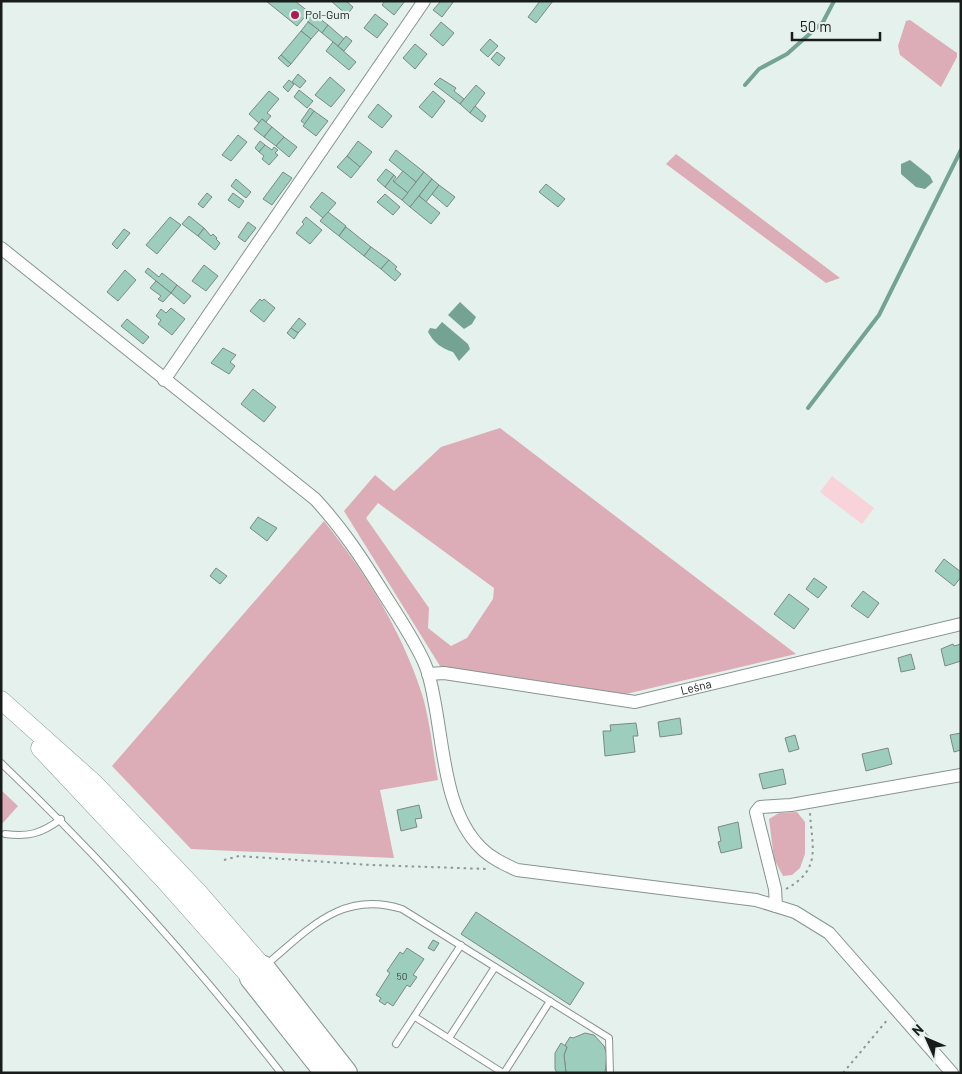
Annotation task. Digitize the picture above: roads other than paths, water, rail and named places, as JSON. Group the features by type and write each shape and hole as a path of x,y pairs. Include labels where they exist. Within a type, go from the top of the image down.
{"highway":[{"path":"257,973 326,1073"},
{"path":"257,973 346,1073"}],"main road":[{"path":"1,700 94,783 197,891 257,973"},
{"path":"1,708 165,881 257,973"}],"street":[{"path":"164,380 424,1"},
{"path":"1,248 315,499 336,522 402,621 428,674 448,782 459,814 474,839 491,856 517,870 756,900 776,900 829,933 952,1073"},
{"name":"Leśna","path":"428,674 444,673 635,702 961,624"},
{"path":"776,900 756,812 760,807 809,802 961,775"}],"lane":[{"path":"1,762 60,819 169,936 226,1002 281,1073"},
{"path":"5,834 35,835 46,830 60,819"},
{"path":"257,973 323,918 340,909 375,903 402,909 609,1038 610,1073"},
{"path":"396,1044 461,946"},
{"path":"449,1038 495,966"},
{"path":"415,1017 504,1073 550,1001"}],"waterway":[{"path":"745,85 759,69 787,54 823,22 834,1"},
{"path":"808,408 879,315 961,150"}],"place":[{"name":"Pol-Gum","path":"295,15"}]}
